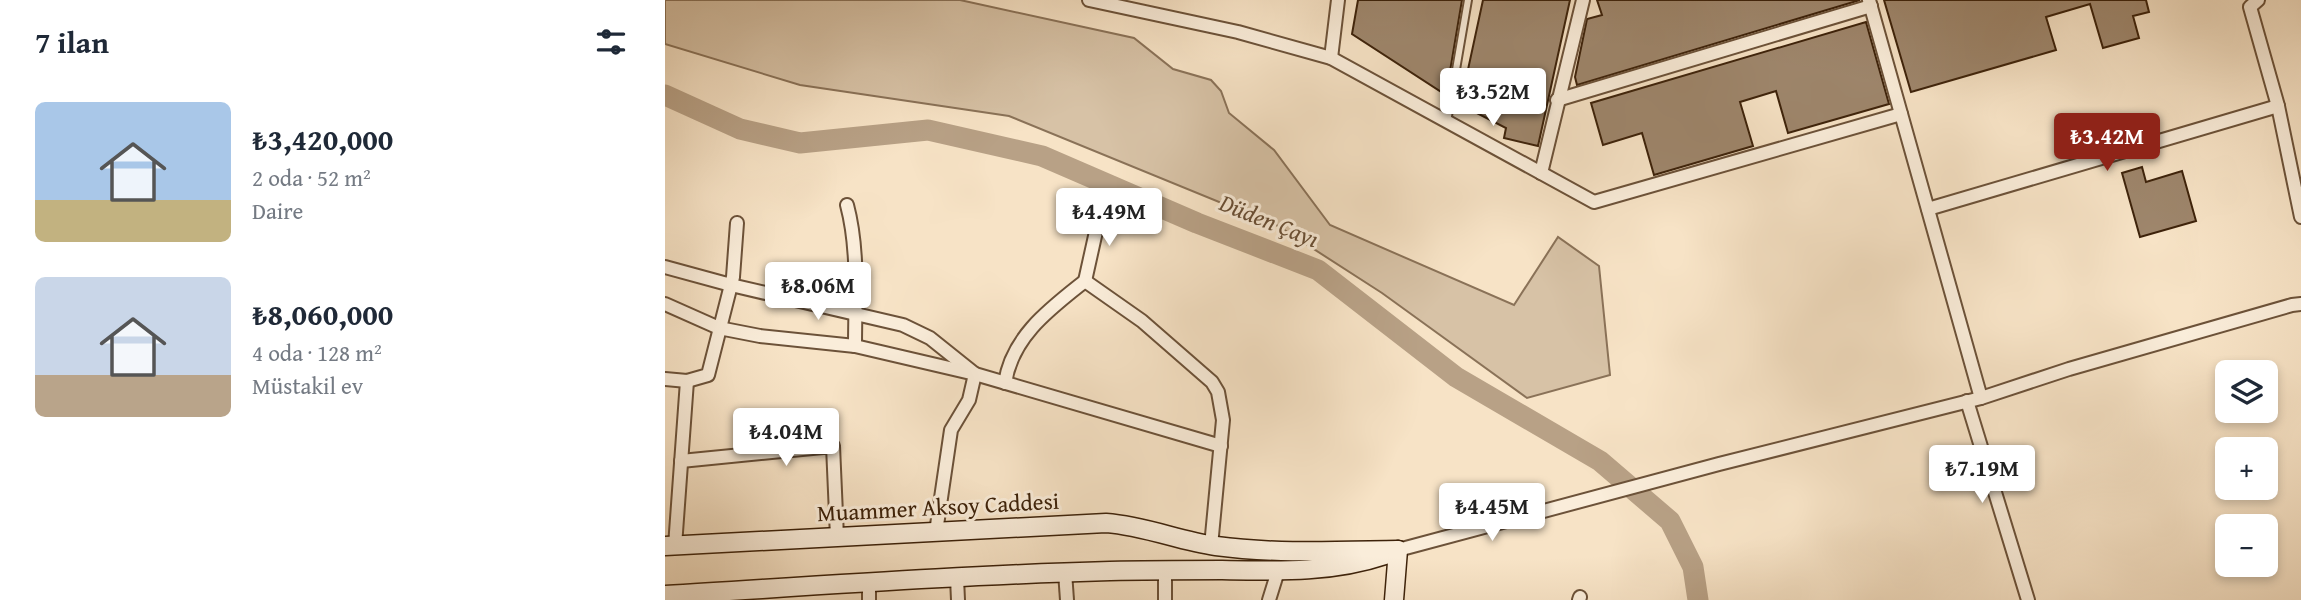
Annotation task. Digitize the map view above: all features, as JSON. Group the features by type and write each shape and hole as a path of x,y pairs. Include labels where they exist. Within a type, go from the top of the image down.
{"main road":[{"name":"Muammer Aksoy Caddesi","path":"670,546 1106,523 1134,525 1211,546 1275,552 1398,550"},
{"path":"665,595 869,592 957,578 1065,572 1164,569 1278,571 1329,568 1361,563 1398,550 1394,600"}],"street":[{"path":"1089,0 1238,32 1331,58 1594,202 1901,114"},
{"path":"1154,14 1155,0"},
{"path":"1331,58 1338,0"},
{"path":"1541,173 1583,0"},
{"path":"2259,0 2251,7 2278,106 2301,217"},
{"path":"1557,100 1870,3 1981,398"},
{"path":"1928,209 2278,106"},
{"path":"848,205 852,221 855,346"},
{"path":"1005,383 1013,355 1040,317 1085,281 1101,209"},
{"path":"665,379 687,381 708,375 731,285 737,223"},
{"path":"665,267 903,325 930,338 975,374"},
{"path":"1085,281 1142,321 1212,382 1218,392 1223,420 1211,546"},
{"path":"665,304 719,328 760,336 855,346 975,374 1221,446"},
{"path":"1398,550 1673,476 1981,398 2069,369 2301,304"},
{"path":"936,532 951,430 969,400 975,374"},
{"path":"670,546 681,461 687,381"},
{"path":"1968,401 2028,600"},
{"path":"681,461 832,446 837,537"},
{"path":"1164,569 1165,600"},
{"path":"1269,600 1278,571"},
{"path":"1065,572 1067,600"},
{"path":"957,578 958,600"}],"lane":[{"path":"1447,122 1468,0"}],"shaded area":[{"path":"665,0 960,0 1134,38 1173,69 1211,80 1221,91 1229,113 1274,150 1330,225 1514,305 1558,237 1599,266 1610,375 1527,398 1382,293 1278,226 1009,116 800,85 665,44"}],"building":[{"path":"1358,0 1462,0 1446,95 1352,34"},
{"path":"1483,0 1570,0 1538,146 1504,138 1506,128 1467,108 1464,102 1464,88"},
{"path":"1597,0 1860,0 1577,85 1575,77 1587,19 1602,15"},
{"path":"1884,0 2146,0 2149,12 2133,16 2139,38 2103,48 2090,4 2046,17 2056,50 1911,92"},
{"path":"1866,22 1889,104 1788,133 1776,91 1740,102 1753,146 1654,175 1642,133 1603,145 1591,103"},
{"path":"2142,167 2146,182 2182,171 2196,221 2140,237 2122,173"}],"waterway":[{"name":"Düden Çayı","path":"665,95 740,129 800,143 928,130 1042,156 1197,223 1318,270 1456,377 1600,461 1670,521 1693,567 1698,600"}]}
